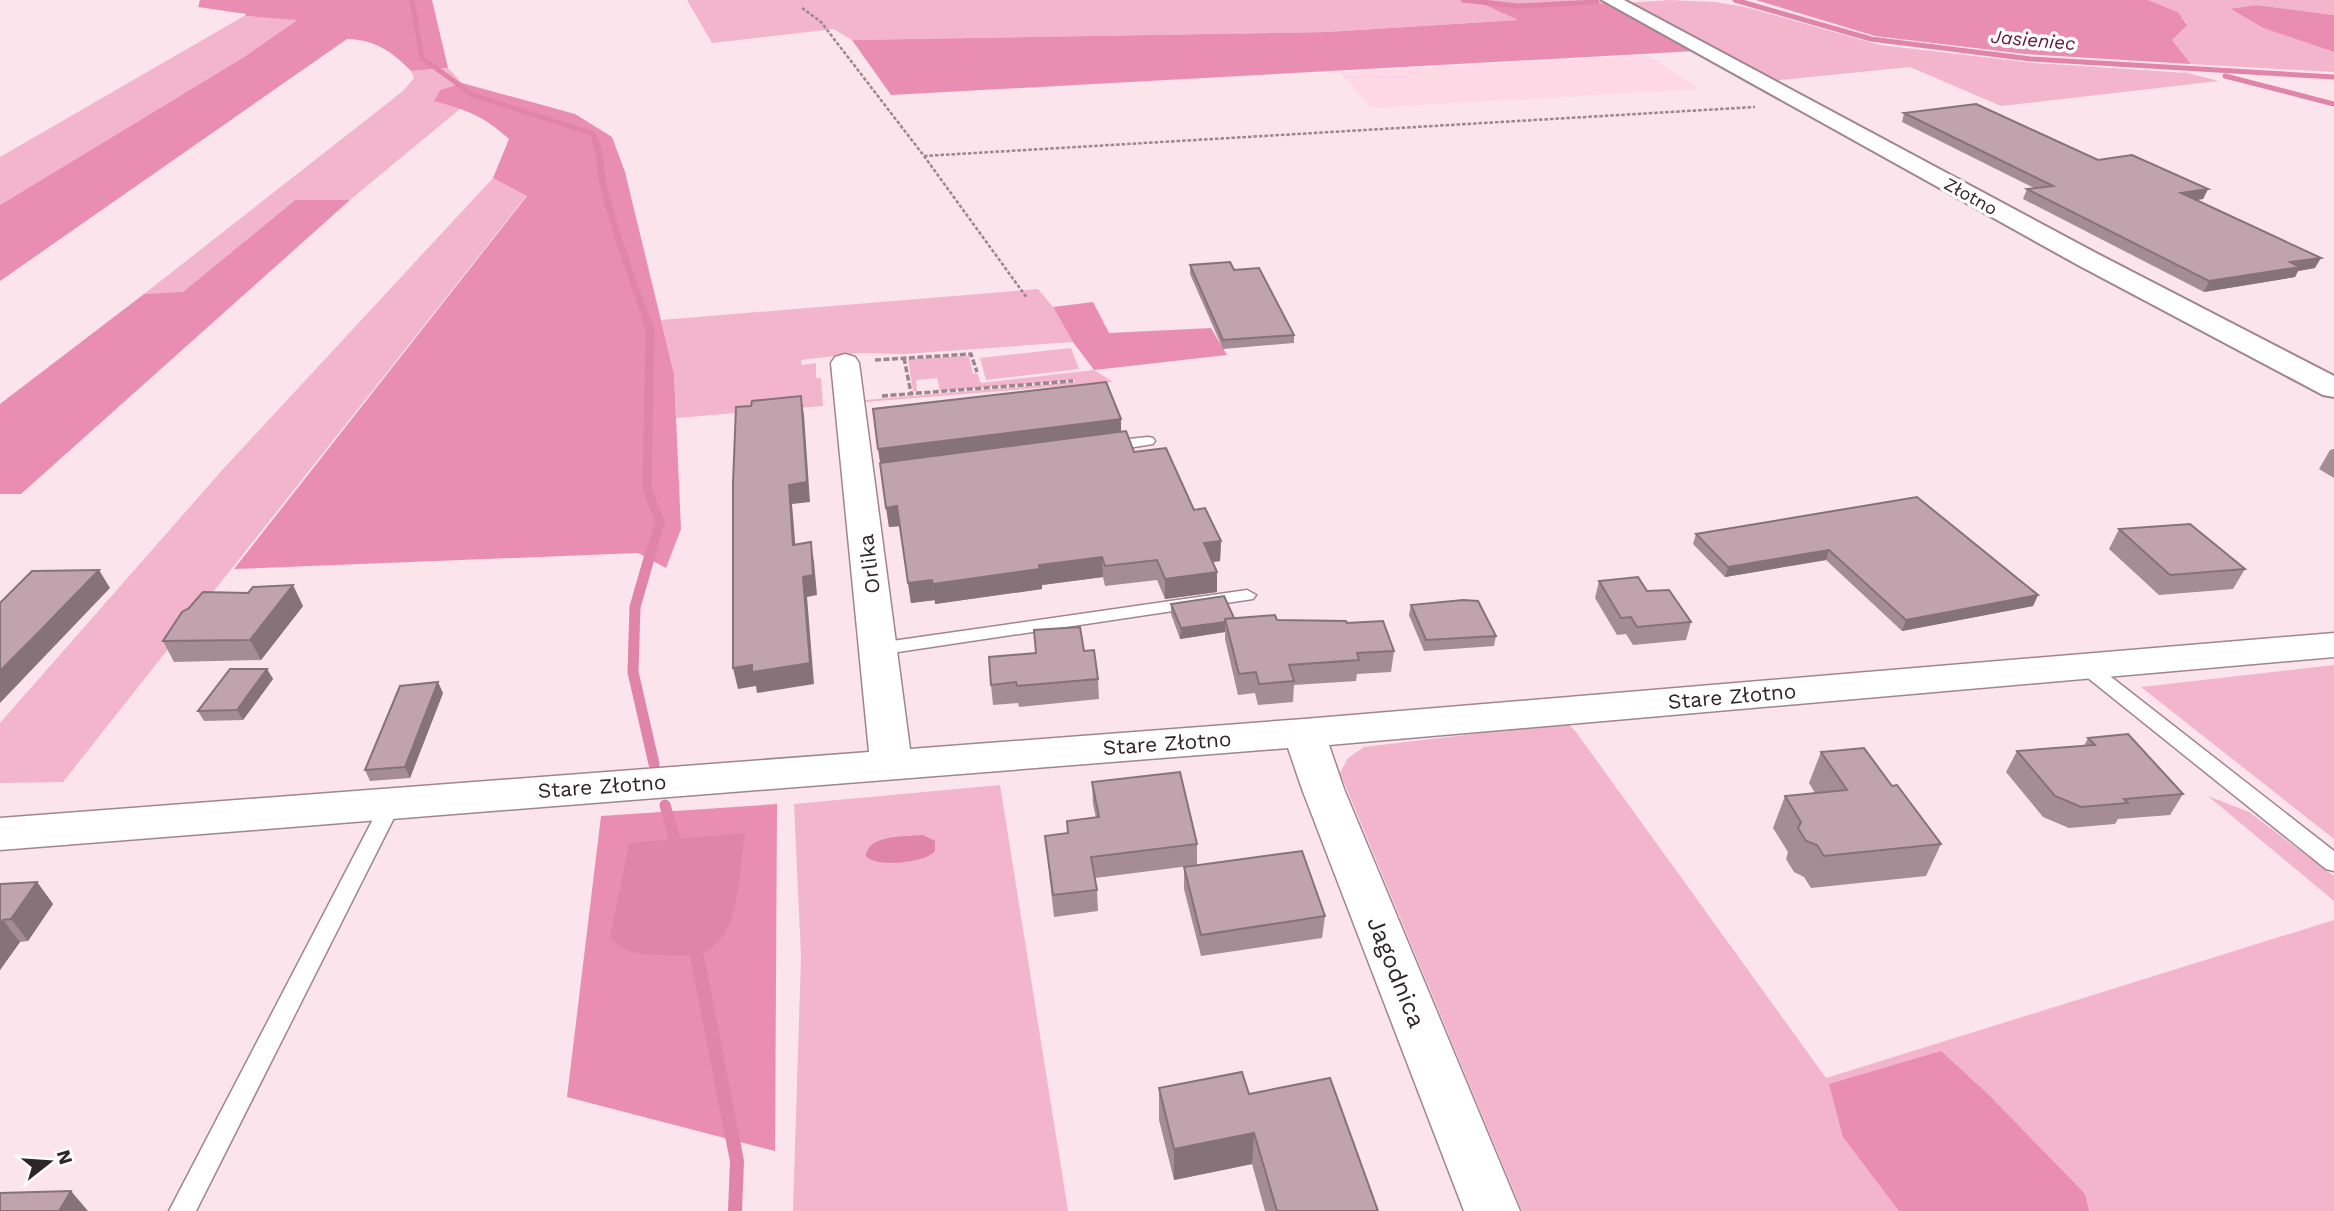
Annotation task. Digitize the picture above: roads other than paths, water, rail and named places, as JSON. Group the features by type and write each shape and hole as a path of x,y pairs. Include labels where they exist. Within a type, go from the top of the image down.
{"street":[{"name":"Złotno","path":"1611,0 2077,253 2334,388"},
{"name":"Orlika","path":"845,363 849,400 866,477 878,649 892,764"},
{"name":"Stare Złotno","path":"0,834 1304,733 2334,645"},
{"name":"Jagodnica","path":"1304,733 1323,789 1492,1211"}],"lane":[{"path":"1093,448 1148,441"},
{"path":"878,649 1247,595"},
{"path":"2085,666 2334,863"},
{"path":"182,1211 393,802"}],"waterway":[{"path":"412,0 422,58 473,95 593,134 596,142"},
{"name":"Jasieniec","path":"1463,0 1518,6 1597,2"},
{"name":"Jasieniec","path":"1735,0 1871,39 2031,59 2334,77"},
{"path":"2225,76 2334,104"},
{"path":"595,140 609,208 647,321"},
{"path":"646,319 650,329 647,489 660,522 652,549"},
{"path":"652,548 635,607 633,672 654,764"},
{"path":"665,805 675,841"},
{"path":"674,839 678,853"},
{"path":"694,941 737,1161 735,1211"}]}
